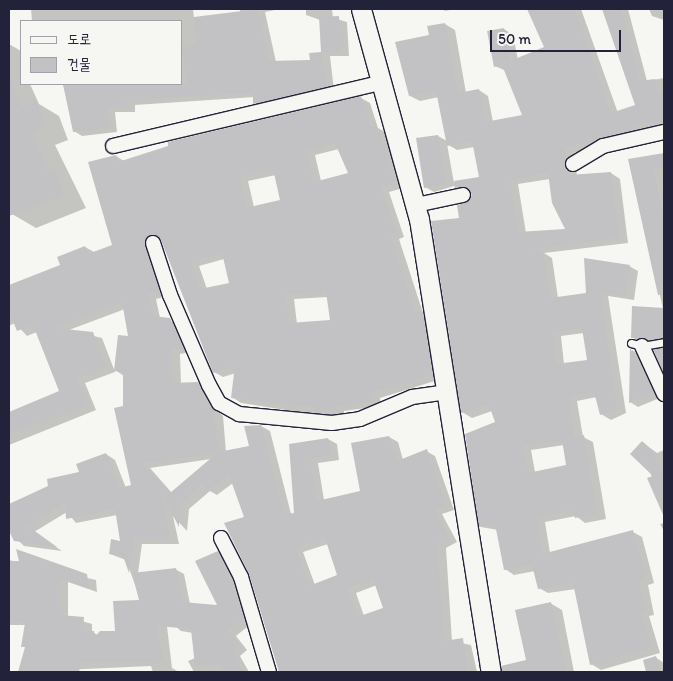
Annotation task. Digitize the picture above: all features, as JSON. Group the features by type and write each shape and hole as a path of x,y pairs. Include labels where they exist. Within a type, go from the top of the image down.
{"street":[{"path":"361,9 380,83 416,205 491,672"},
{"path":"113,146 380,83"},
{"path":"573,164 603,146 664,132"},
{"path":"416,205 463,195"},
{"path":"153,243 170,295 209,385 219,403 239,414 332,423 360,419 412,397 446,392"},
{"path":"637,344 664,394"},
{"path":"221,538 240,577 269,672"}],"lane":[{"path":"637,344 664,342"}],"building":[{"path":"258,9 269,61 310,60 309,53 321,52 319,17 339,16 341,52 322,52 326,87 253,104 253,93 127,100 127,107 107,108 109,128 73,132 63,85 187,84 182,45 197,44 194,17"},
{"path":"527,9 574,9 611,113 635,105 602,9 621,9 640,81 655,79 657,91 664,90 663,120 631,125 632,130 565,148 569,175 611,172 619,238 532,249 543,252 550,298 586,293 584,258 630,265 625,296 600,292 617,408 600,415 594,392 569,396 574,437 584,435 597,514 575,518 573,510 536,517 542,554 633,530 646,578 639,580 645,610 640,611 651,648 590,665 573,583 538,589 532,565 504,570 495,524 479,527 465,434 495,422 489,405 461,413 431,221 459,218 457,205 468,202 472,194 466,187 455,188 454,181 479,177 472,141 447,146 436,91 409,96 395,42 429,35 427,26 445,23 458,93 479,89 485,122 522,115 502,65 494,67 487,31 504,28 510,61 544,47","holes":["548,173 552,203 565,229 518,232 510,180","582,328 587,360 556,364 552,332","562,440 566,465 528,473 523,446"]},
{"path":"9,76 22,107 36,101 45,126 32,132 48,172 54,170 64,195 9,216"},
{"path":"361,96 371,128 376,126 383,142 395,183 381,187 396,233 390,234 416,313 422,311 432,374 371,393 372,402 336,406 336,410 314,411 314,407 231,398 235,365 213,373 161,240 154,234 147,237 145,245 159,291 148,294 153,316 170,318 183,348 171,349 172,383 198,382 204,401 214,410 218,452 249,446 244,426 261,425 284,514 294,513 289,444 328,438 331,455 310,459 317,501 360,491 351,443 389,436 397,461 427,449 445,505 434,509 449,537 437,543 444,641 463,638 467,672 279,672 249,574 224,523 244,517 229,475 207,491 202,484 180,504 179,527 164,498 169,494 162,496 170,539 134,539 129,573 123,556 109,554 111,539 120,541 115,509 66,519 65,503 32,522 35,525 22,528 32,529 57,547 14,541 9,531 9,504 48,486 47,479 79,472 76,464 106,453 120,488 131,485 114,408 123,406 123,372 114,371 118,335 128,336 122,302 55,328 93,332 106,367 77,378 88,405 9,434 9,412 59,391 33,325 17,331 9,311 9,285 60,265 57,257 85,246 88,254 112,245 88,162 116,155 118,162 168,146 168,142","holes":["335,143 348,173 314,182 306,151","273,169 280,200 246,208 240,176","222,253 229,283 200,289 191,261","326,292 330,320 289,323 286,294","217,453 170,493 142,463","325,538 337,575 309,586 295,547","373,579 383,608 357,617 348,588"]},
{"path":"438,135 446,184 424,188 416,138"},
{"path":"664,153 664,167 654,169 664,222 664,294 658,295 628,159"},
{"path":"632,306 664,308 664,337 631,338"},
{"path":"664,347 664,374 653,349"},
{"path":"630,348 654,392 629,403"},
{"path":"642,441 653,451 664,481 664,517 647,478 653,476 630,454"},
{"path":"16,549 87,574 89,588 59,578 60,615 84,617 83,631 94,631 95,637 100,631 115,631 113,601 139,600 132,573 176,568 182,602 217,605 195,561 218,551 244,618 228,630 239,645 232,650 243,672 225,672 221,664 195,666 191,629 157,626 163,661 81,662 79,672 18,672 25,647 21,647 25,623 9,620 9,561 19,561"},
{"path":"551,602 566,672 502,672 501,666 526,660 515,610"},
{"path":"656,656 661,672 646,672 643,660"}]}
